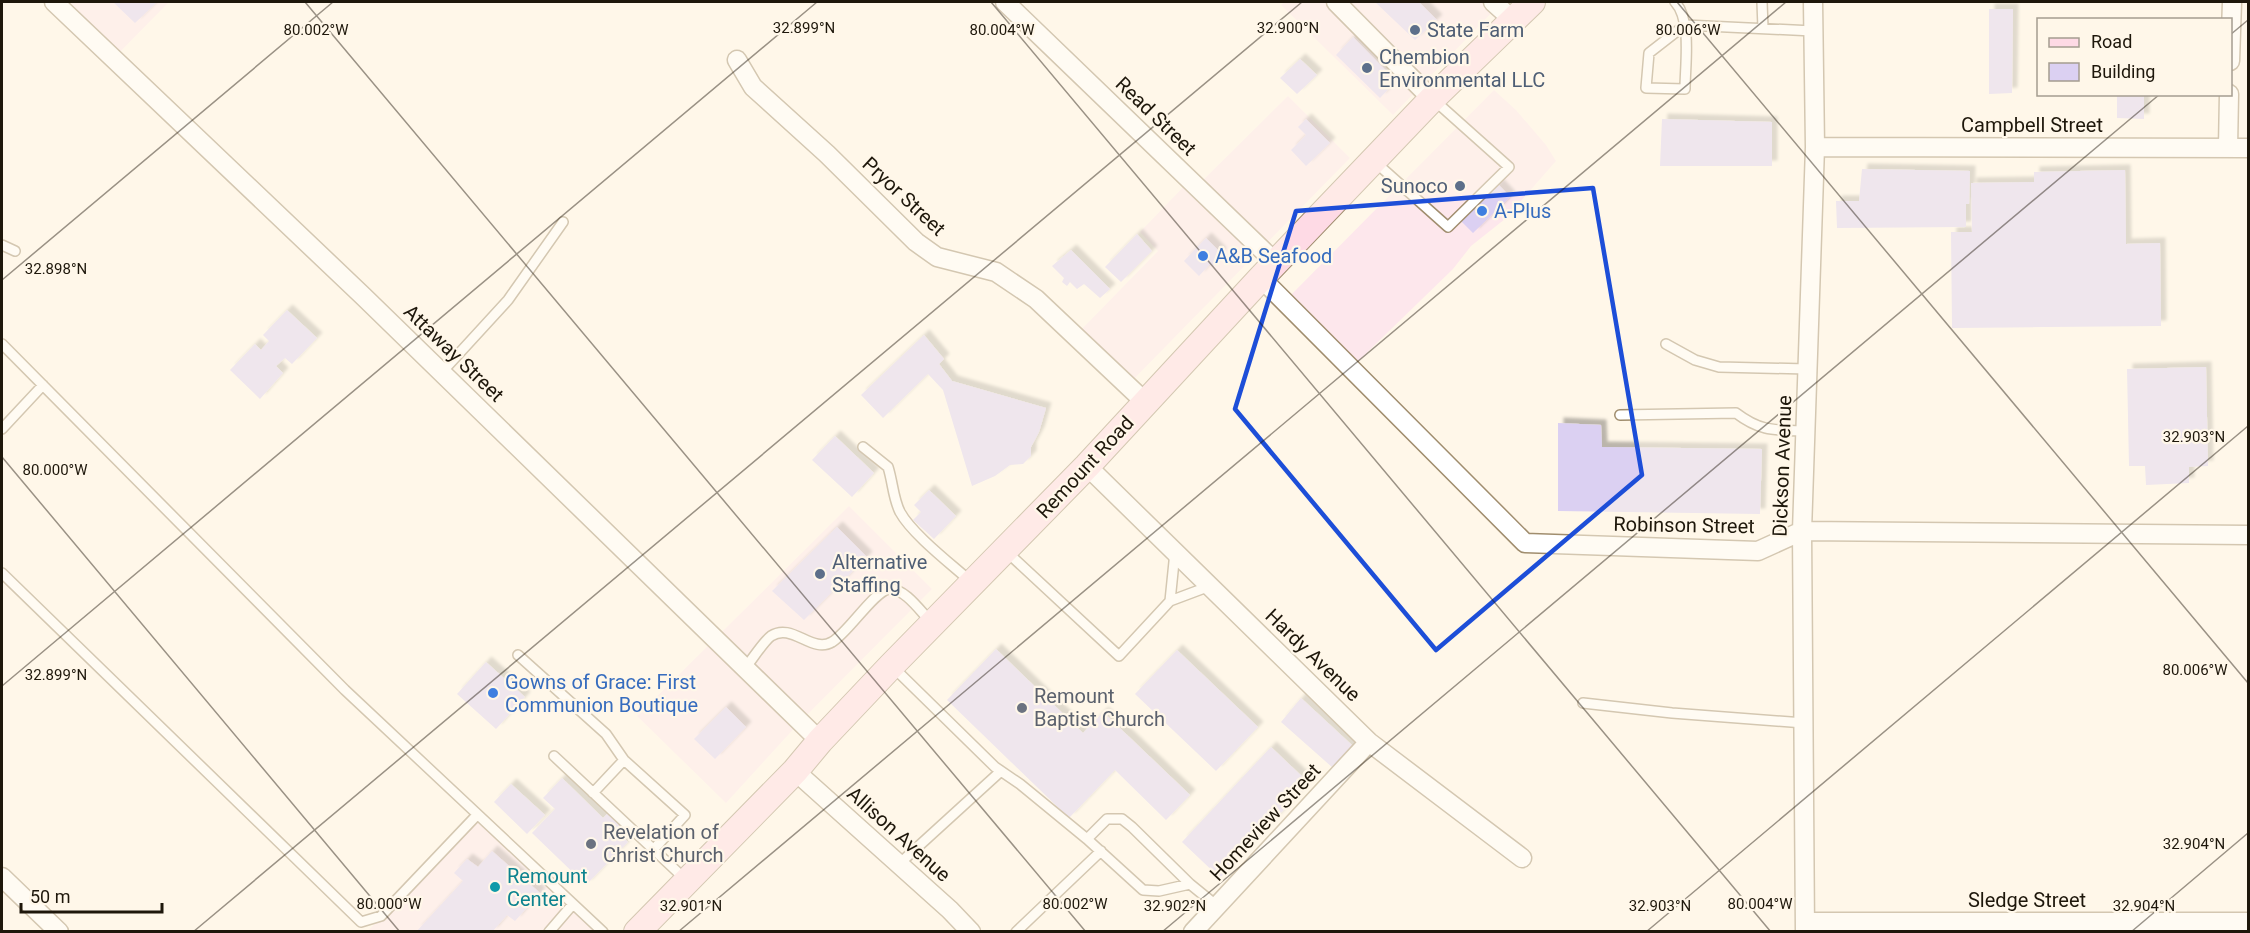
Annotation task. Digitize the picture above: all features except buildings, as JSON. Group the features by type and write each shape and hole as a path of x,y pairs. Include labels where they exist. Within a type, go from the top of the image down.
{"main road":[{"name":"Remount Road","path":"637,932 795,771 819,741 891,666 1088,466 1145,402 1373,160 1532,2"}],"street":[{"name":"Attaway Street","path":"54,2 442,372 819,741"},
{"name":"Read Street","path":"1005,2 1268,270"},
{"path":"1336,2 1432,99"},
{"path":"1493,2 1513,20"},
{"name":"Dickson Avenue","path":"1805,927 1802,531 1815,147 1813,2"},
{"path":"2231,18 2232,2"},
{"name":"Pryor Street","path":"737,60 753,87 827,154 916,242 937,257 996,272 1036,299 1145,402"},
{"path":"2228,148 2229,96"},
{"name":"Campbell Street","path":"1815,147 2248,148"},
{"name":"Robinson Street","path":"1268,270 1525,543 1758,551 1802,531 2248,535"},
{"name":"Hardy Avenue","path":"1088,466 1369,742 1522,858"},
{"name":"Homeview Street","path":"1193,932 1369,742"},
{"name":"Allison Avenue","path":"795,771 900,864 971,932"},
{"path":"2,877 59,932"},
{"name":"Sledge Street","path":"1805,927 2248,922"}],"lane":[{"path":"1690,2 1678,5 1685,25 1685,89 1646,88 1649,53 1685,25 1813,31"},
{"path":"1762,2 1763,28"},
{"path":"1373,160 1448,228 1509,167 1432,99"},
{"path":"442,372 508,300 563,222"},
{"path":"2,245 15,251"},
{"path":"2,344 345,690 603,932"},
{"path":"1666,344 1695,360 1719,367 1807,369"},
{"path":"2,429 43,385"},
{"path":"1620,415 1736,412 1747,421 1766,429 1805,431"},
{"path":"863,447 888,467 894,496 901,514 916,532 973,583"},
{"path":"1005,550 1119,656 1170,601 1210,586"},
{"path":"1170,601 1175,552"},
{"path":"2,573 361,922 381,916 477,815"},
{"path":"745,668 771,636 784,632 819,646 830,644 843,634 881,591 891,589 904,594 933,624"},
{"path":"518,655 606,734 624,760 685,815 653,850"},
{"path":"891,666 1001,771 1087,839 1143,890 1159,891 1190,884"},
{"path":"1583,703 1804,723"},
{"path":"554,756 686,881"},
{"path":"593,793 624,760"},
{"path":"900,864 1001,771"},
{"path":"1087,839 1107,819 1122,819 1190,884 1217,906"},
{"path":"1016,932 1101,851"},
{"path":"549,932 573,904"}],"highlighted area":[{"path":"1593,188 1642,475 1436,650 1235,409 1296,211"}],"shaded area":[{"path":"54,2 169,2 114,58"},
{"path":"1284,2 1502,2 1393,115 1281,5"},
{"path":"1494,90 1516,110 1546,145 1556,161 1505,219 1471,246 1453,269 1351,368 1285,301"},
{"path":"1288,96 1350,158 1128,385 1075,336 1158,251 1140,232 1190,180 1197,186"},
{"path":"849,506 932,589 800,722 726,803 637,716"},
{"path":"477,815 603,932 367,932"}],"place":[{"name":"State Farm","path":"1415,30"},
{"name":"Chembion Environmental LLC","path":"1367,68"},
{"name":"Sunoco","path":"1460,186"},
{"name":"A-Plus","path":"1482,211"},
{"name":"A&B Seafood","path":"1203,256"},
{"name":"Alternative Staffing","path":"820,574"},
{"name":"Gowns of Grace: First Communion Boutique","path":"493,693"},
{"name":"Remount Baptist Church","path":"1022,708"},
{"name":"Revelation of Christ Church","path":"591,844"},
{"name":"Remount Center","path":"495,887"}]}
